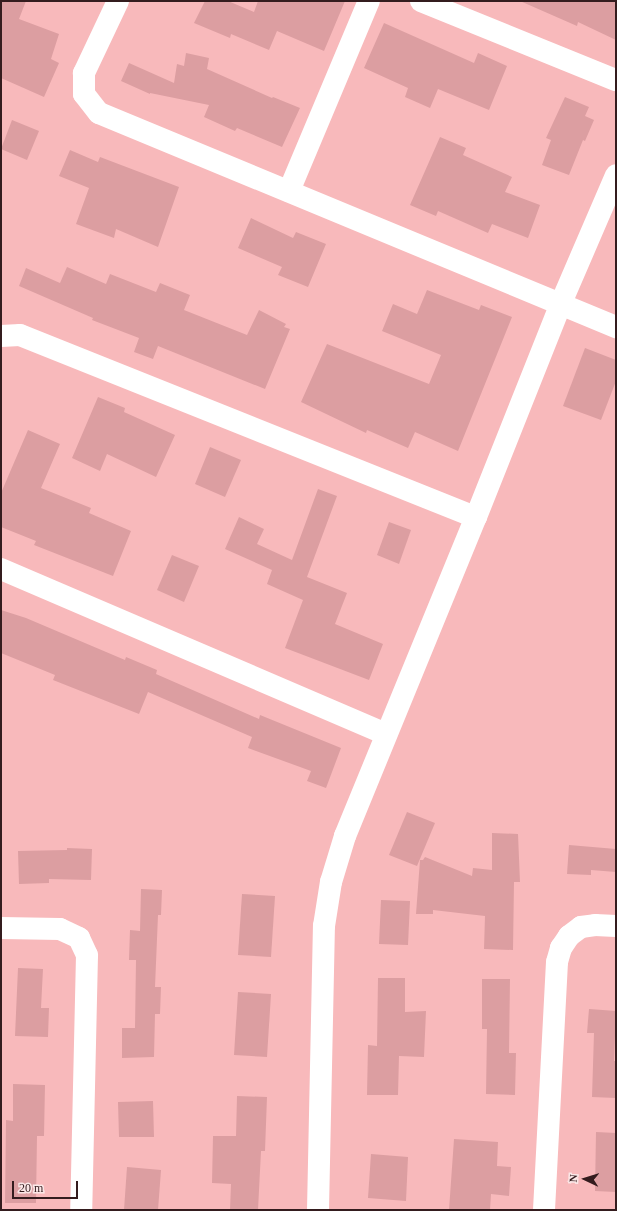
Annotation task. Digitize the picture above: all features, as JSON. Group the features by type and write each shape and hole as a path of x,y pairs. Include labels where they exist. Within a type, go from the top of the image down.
{"street":[{"path":"118,1 84,73 84,94 99,113 616,327"},
{"path":"289,191 369,1"},
{"path":"421,1 616,80"},
{"path":"318,1210 324,926 331,882 345,836 386,734 476,517 561,303 616,175"},
{"path":"1,336 20,335 476,517"},
{"path":"1,569 386,734"},
{"path":"544,1210 557,962 560,948 569,936 581,928 595,925 616,926"},
{"path":"1,928 60,929 79,938 87,955 81,1210"}],"building":[{"path":"1,1 26,1 19,19 59,34 51,59 59,63 44,97 1,78"},
{"path":"205,1 228,1 254,12 258,1 345,1 324,51 277,31 269,50 231,34 230,38 194,23"},
{"path":"520,1 616,1 616,40 578,22 577,26"},
{"path":"384,23 474,63 478,53 507,66 489,110 438,89 430,108 405,97 408,88 364,68"},
{"path":"186,53 209,58 207,69 272,98 273,97 300,108 282,147 237,128 235,131 204,117 209,105 150,94 121,81 129,63 174,83 177,64 184,66"},
{"path":"565,97 589,107 585,116 594,120 585,141 583,140 569,175 542,165 551,140 546,138"},
{"path":"12,120 39,131 27,160 1,149"},
{"path":"440,137 466,148 463,155 512,177 505,192 540,205 528,238 492,224 488,233 438,211 436,216 410,205"},
{"path":"70,150 98,162 100,157 179,187 158,247 116,229 114,238 76,224 89,188 59,176"},
{"path":"251,218 293,238 296,232 326,244 308,287 278,275 282,267 238,248"},
{"path":"67,267 106,284 110,274 156,292 160,283 190,295 184,310 247,335 259,310 286,324 284,327 290,329 265,389 158,346 153,359 134,352 139,338 92,320 93,318 19,286 26,268 60,283"},
{"path":"427,290 479,310 481,305 512,317 458,451 415,432 408,448 367,430 366,433 301,402 327,344 429,384 441,355 382,331 393,304 417,314"},
{"path":"585,348 616,360 616,381 601,420 563,406"},
{"path":"98,397 125,408 124,412 175,435 156,477 107,454 100,471 72,458"},
{"path":"28,430 60,444 41,488 91,508 89,513 131,531 113,576 34,545 36,541 1,527 1,493"},
{"path":"210,447 241,460 225,497 195,484"},
{"path":"318,489 337,496 307,577 347,593 335,624 383,644 369,680 285,648 303,600 267,584 272,570 225,549 239,517 264,529 257,544 292,560"},
{"path":"389,522 411,530 399,564 377,555"},
{"path":"172,555 199,566 184,602 157,590"},
{"path":"1,610 26,618 125,660 126,657 157,670 156,674 259,719 260,715 341,748 326,788 307,781 311,771 248,748 252,737 148,692 139,714 53,680 55,675 1,653"},
{"path":"407,812 435,823 417,866 389,855"},
{"path":"492,833 518,834 520,882 514,882 513,950 484,949 485,916 433,910 433,914 416,914 420,860 423,860 425,857 472,876 473,868 492,870"},
{"path":"569,845 616,849 616,872 591,870 591,875 567,874"},
{"path":"67,848 92,849 91,880 49,879 49,883 19,884 18,851 67,850"},
{"path":"141,889 162,890 161,915 158,915 155,987 161,987 160,1014 155,1014 154,1057 122,1058 122,1028 135,1028 136,960 129,960 130,930 140,931"},
{"path":"242,894 275,896 271,957 238,955"},
{"path":"381,900 410,901 408,945 379,944"},
{"path":"18,968 43,969 41,1008 49,1008 48,1037 15,1036"},
{"path":"378,978 405,978 405,1012 426,1011 424,1057 399,1056 398,1095 367,1095 368,1045 377,1046"},
{"path":"482,979 510,979 509,1053 516,1053 515,1095 486,1094 487,1029 482,1029"},
{"path":"238,992 271,994 267,1057 234,1055"},
{"path":"589,1009 616,1011 614,1061 616,1061 616,1098 592,1097 594,1033 587,1033"},
{"path":"13,1084 45,1085 44,1136 37,1136 36,1203 5,1203 6,1120 13,1121"},
{"path":"237,1096 267,1097 265,1151 261,1151 258,1210 230,1210 231,1184 212,1183 213,1136 236,1136"},
{"path":"153,1101 154,1137 119,1137 118,1102"},
{"path":"596,1132 616,1133 616,1192 595,1191"},
{"path":"454,1139 498,1142 497,1166 511,1167 509,1196 491,1194 490,1210 449,1210"},
{"path":"371,1154 408,1157 406,1201 368,1198"},
{"path":"127,1167 161,1170 158,1210 124,1210"}]}
